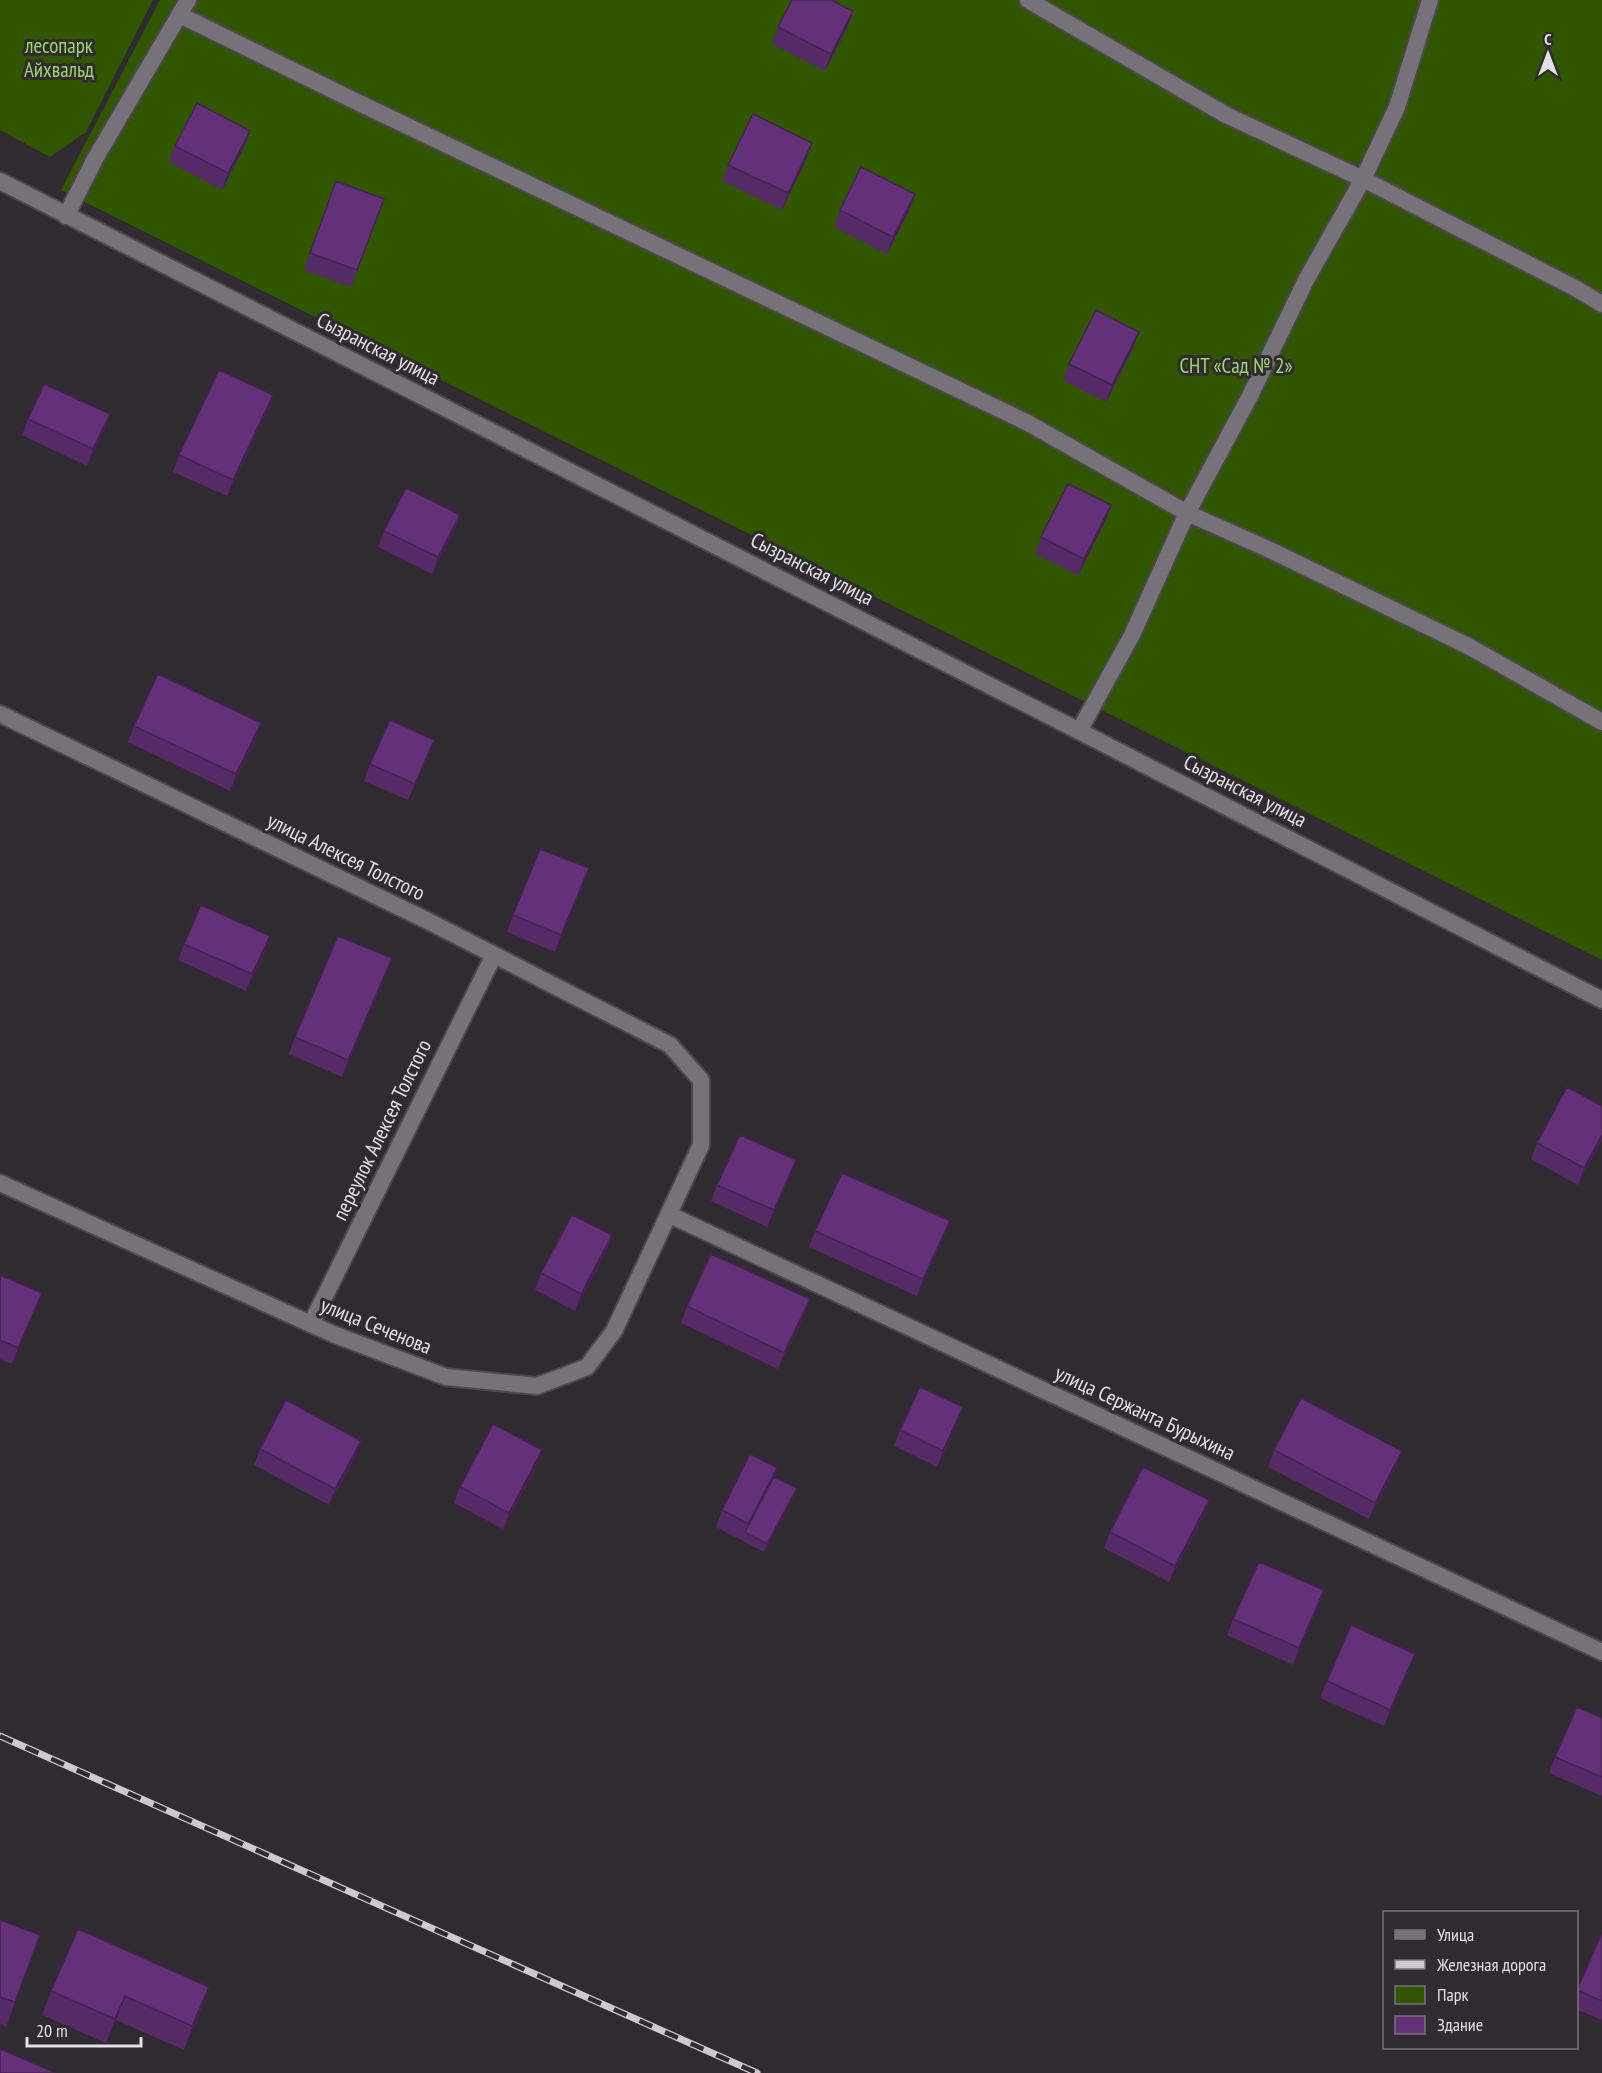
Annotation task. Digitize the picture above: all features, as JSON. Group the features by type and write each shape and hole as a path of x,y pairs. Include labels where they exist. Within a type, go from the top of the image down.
{"street":[{"path":"1028,0 1226,115 1364,179 1602,304"},
{"path":"1079,731 1132,635 1187,513 1250,396 1306,280 1364,179 1397,107 1430,0"},
{"path":"66,216 95,159 184,8 387,116 1028,423 1187,513 1268,549 1470,647 1602,722"},
{"name":"Сызранская улица","path":"0,181 1602,1000"},
{"name":"улица Алексея Толстого","path":"0,714 416,915 670,1045 701,1080 701,1145 670,1215"},
{"name":"переулок Алексея Толстого","path":"311,1324 494,955"},
{"name":"улица Сеченова","path":"0,1184 311,1324 446,1377 537,1386 587,1367 614,1331 670,1215"},
{"name":"улица Сержанта Бурыхина","path":"670,1215 1602,1652"}],"green space":[{"name":"лесопарк Айхвальд","path":"0,0 153,0 86,132 50,157 0,130"},
{"name":"СНТ «Сад № 2»","path":"160,0 1602,0 1602,960 61,190"}],"building":[{"path":"792,0 831,0 853,11 831,54 778,27"},
{"path":"197,103 250,131 228,173 175,146"},
{"path":"753,114 812,143 788,193 728,165"},
{"path":"861,167 915,194 893,237 840,210"},
{"path":"336,181 384,199 357,270 310,253"},
{"path":"1096,310 1139,332 1112,385 1069,364"},
{"path":"219,370 273,395 233,480 179,455"},
{"path":"44,384 110,414 93,449 28,419"},
{"path":"1068,484 1111,505 1084,559 1041,537"},
{"path":"406,488 460,515 438,557 384,531"},
{"path":"158,674 261,723 236,774 134,726"},
{"path":"390,720 434,740 415,784 370,764"},
{"path":"540,849 589,868 561,935 513,915"},
{"path":"201,905 270,936 252,974 184,944"},
{"path":"338,936 392,958 348,1060 295,1037"},
{"path":"1567,1087 1602,1106 1602,1135 1584,1168 1537,1143"},
{"path":"740,1135 796,1160 774,1210 717,1185"},
{"path":"842,1173 950,1221 923,1279 815,1231"},
{"path":"572,1215 612,1235 581,1294 541,1273"},
{"path":"711,1254 810,1299 784,1353 687,1306"},
{"path":"0,1275 42,1293 18,1348 0,1340"},
{"path":"920,1387 963,1407 943,1451 900,1430"},
{"path":"1301,1398 1402,1451 1375,1503 1274,1450"},
{"path":"286,1400 361,1441 335,1489 260,1449"},
{"path":"493,1424 542,1450 509,1513 460,1487"},
{"path":"750,1454 777,1468 748,1524 722,1510"},
{"path":"1143,1467 1209,1500 1175,1566 1110,1532"},
{"path":"774,1477 797,1488 767,1544 745,1532"},
{"path":"1259,1562 1324,1590 1299,1648 1233,1619"},
{"path":"1351,1625 1415,1654 1390,1710 1327,1681"},
{"path":"1577,1707 1602,1718 1602,1777 1555,1757"},
{"path":"0,1920 40,1935 15,2002 0,1997"},
{"path":"78,1929 209,1987 192,2026 125,1996 115,2019 51,1991"},
{"path":"1601,1935 1602,2001 1578,1990"},
{"path":"0,2049 54,2072 54,2073 0,2073"}],"railway":[{"path":"0,1736 757,2073"}]}
